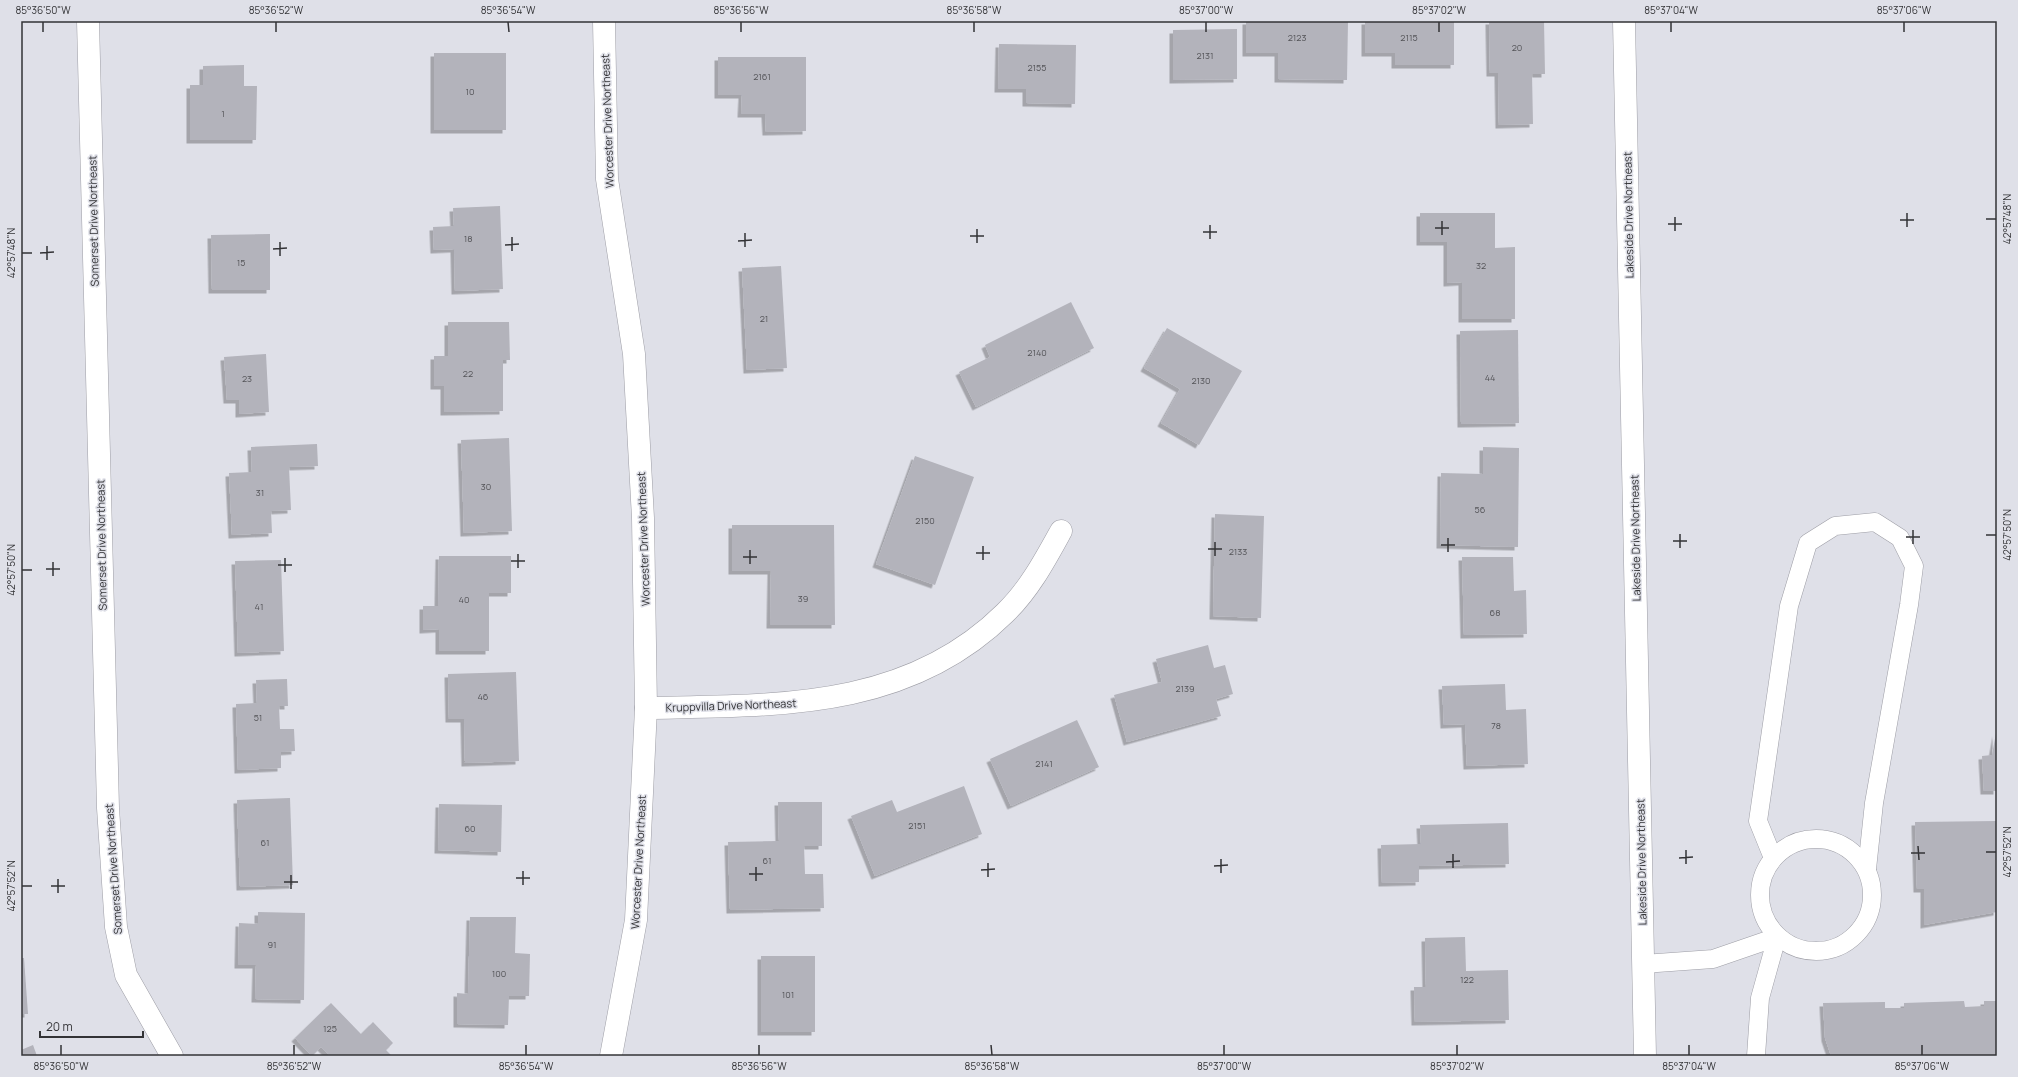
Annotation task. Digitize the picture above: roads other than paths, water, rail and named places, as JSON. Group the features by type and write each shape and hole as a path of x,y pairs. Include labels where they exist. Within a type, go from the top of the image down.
{"street":[{"name":"Somerset Drive Northeast","path":"88,21 108,808 116,927 126,975 153,1026 172,1056"},
{"name":"Worcester Drive Northeast","path":"604,21 607,179 634,354 643,518 646,708 636,920 611,1056"},
{"name":"Lakeside Drive Northeast","path":"1624,21 1645,1056"},
{"name":"Kruppvilla Drive Northeast","path":"646,708 780,705 822,700 862,691 904,677 936,664 971,642 1005,613 1031,582 1062,531"}],"lane":[{"path":"1773,858 1758,820 1789,606 1808,543 1835,526 1875,522 1900,538 1914,566 1909,605 1874,803 1867,869"},
{"path":"1823,839 1841,844 1856,854 1867,869 1872,886 1873,904 1868,921 1857,935 1843,946 1826,952 1808,951 1791,946 1777,936 1767,923 1760,907 1760,890 1764,873 1773,858 1787,847 1804,840 1823,839"},
{"path":"1643,964 1713,959 1777,936"},
{"path":"1756,1056 1760,998 1777,936"}]}
